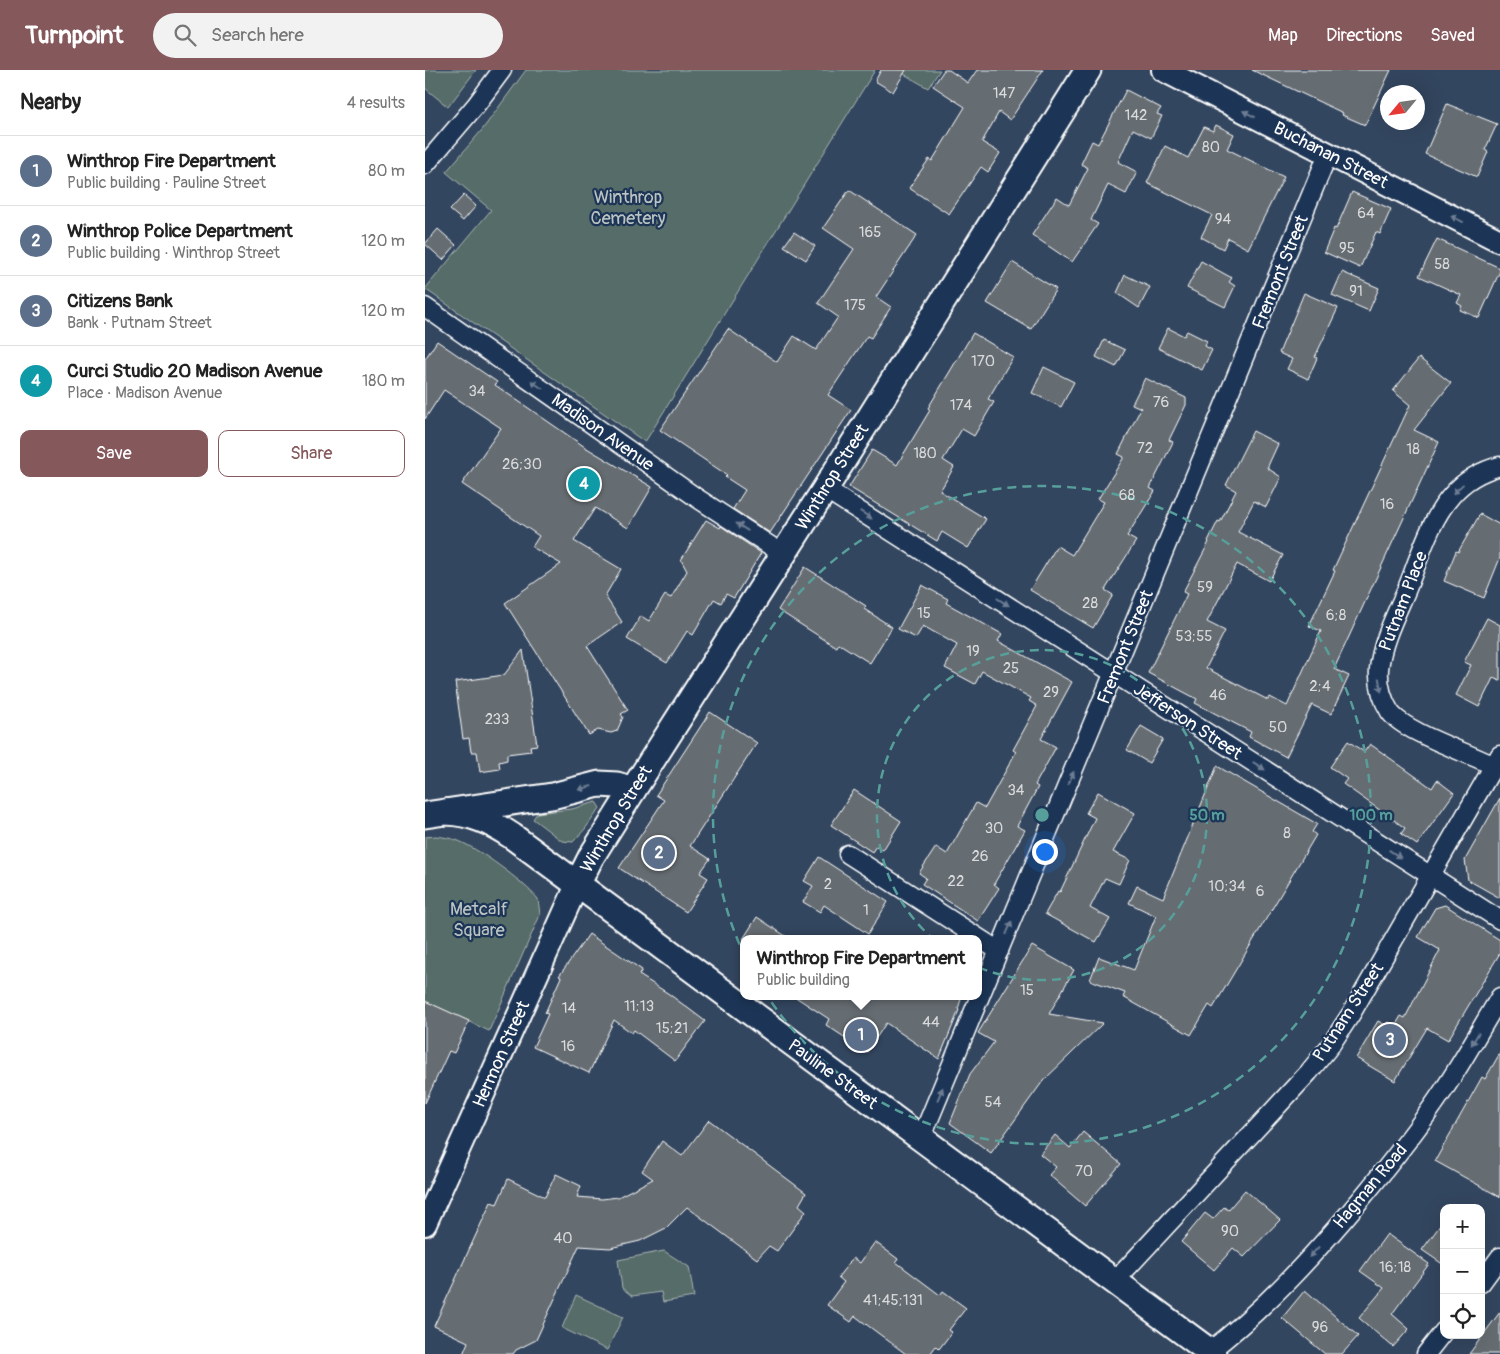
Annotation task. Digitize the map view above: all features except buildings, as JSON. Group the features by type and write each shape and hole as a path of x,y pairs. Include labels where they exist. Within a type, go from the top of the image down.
{"main road":[{"name":"Winthrop Street","path":"577,885 591,857 633,790 825,489 1088,70"},
{"path":"436,813 552,796 599,784 617,785 633,790"},
{"name":"Pauline Street","path":"436,813 471,815 487,820 513,836 1209,1353"}],"street":[{"path":"425,165 470,112 502,70"},
{"name":"Buchanan Street","path":"1163,70 1500,241"},
{"name":"Fremont Street","path":"982,992 1328,154"},
{"name":"Madison Avenue","path":"425,307 697,498 783,554"},
{"name":"Putnam Place","path":"1497,760 1411,728 1397,719 1383,698 1379,670 1385,642 1439,513 1453,494 1470,479 1488,469 1500,466"},
{"name":"Jefferson Street","path":"825,489 1500,920"},
{"name":"Putnam Street","path":"1114,1282 1302,1079 1330,1046 1351,1014 1497,760"},
{"path":"848,854 974,935"},
{"name":"Hermon Street","path":"425,1224 577,885"},
{"path":"982,940 999,951"},
{"name":"Hagman Road","path":"1209,1353 1278,1290 1319,1247 1375,1182 1439,1098 1500,997"},
{"name":"Fremont Street","path":"921,1139 979,1000"},
{"path":"1485,1278 1500,1257"},
{"path":"1426,1354 1440,1337"}],"green space":[{"path":"425,70 476,70 448,107 425,88"},
{"name":"Winthrop Cemetery","path":"526,70 875,70 645,442 425,289 491,210 446,172 482,130"},
{"path":"897,70 940,70 928,88"},
{"path":"596,802 600,808 573,842 562,841 533,819 537,813 572,809"},
{"name":"Metcalf Square","path":"436,836 456,840 476,850 511,875 538,899 540,915 489,1031 425,1001 425,837"},
{"path":"664,1251 689,1267 694,1297 663,1302 661,1292 632,1296 622,1288 618,1260"},
{"path":"576,1295 623,1317 607,1350 562,1328"}],"place":[{"name":"Curci Studio 20 Madison Avenue","path":"584,484"},
{"name":"Winthrop Police Department","path":"659,853"},
{"name":"Winthrop Fire Department","path":"861,1035"},
{"name":"Citizens Bank","path":"1390,1040"}]}
